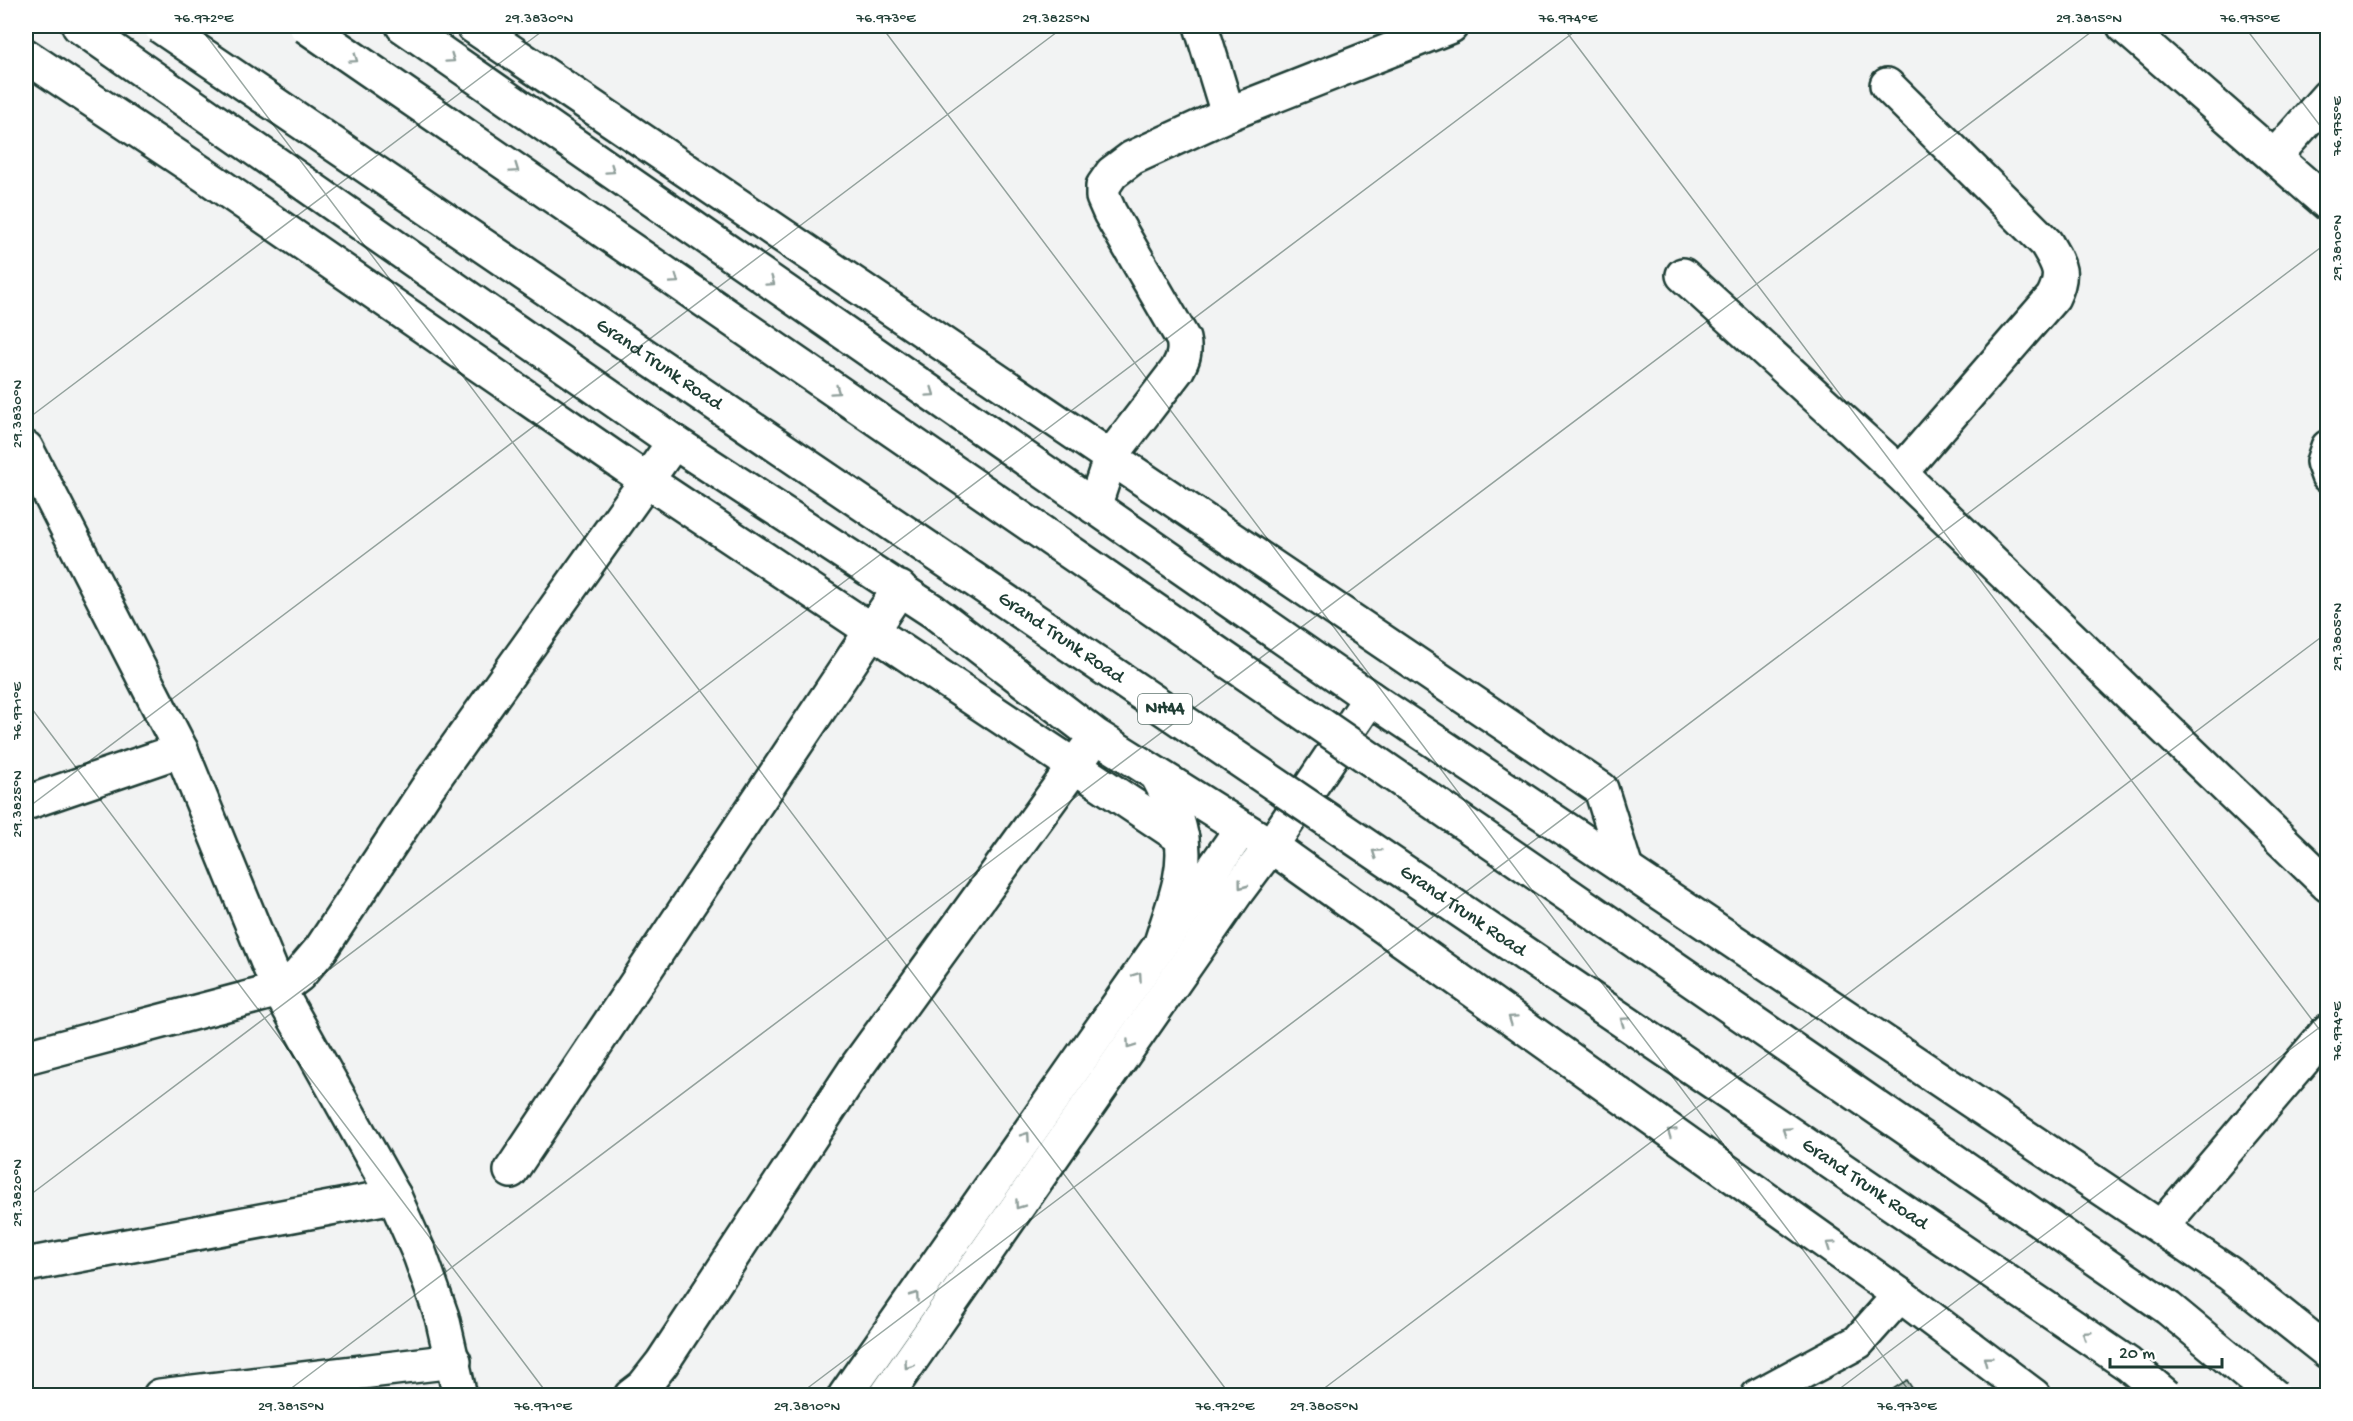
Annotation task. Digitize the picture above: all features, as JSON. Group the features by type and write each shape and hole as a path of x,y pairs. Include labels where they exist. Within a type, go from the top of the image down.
{"main road":[{"path":"79,26 674,442 900,588 1096,736 1271,846 1900,1295 2034,1395"},
{"name":"Grand Trunk Road","path":"160,26 2128,1364 2166,1395"},
{"path":"306,26 2168,1308 2274,1395"},
{"path":"403,26 1370,698 2230,1274 2328,1352"},
{"path":"473,26 1601,789 1626,869"},
{"path":"1202,26 1228,114"},
{"path":"1094,507 1111,456 1177,370 1184,357 1185,348 1183,339 1103,197 1103,186 1112,173 1132,158 1228,114 1451,26"},
{"path":"2124,26 2328,204"},
{"path":"26,56 206,176 646,480 1182,838"},
{"path":"1887,85 2046,243 2057,262 2060,275 2059,285 2053,297 1900,473"},
{"path":"2275,156 2328,96"},
{"path":"1683,275 1900,473 2328,885"},
{"path":"26,1057 279,990 299,975 321,949 428,787 674,442"},
{"path":"2328,447 2323,462 2328,476"},
{"path":"26,448 181,750 279,990 394,1196 420,1255 442,1317 460,1395"},
{"path":"512,1171 900,588"},
{"path":"886,1395 1271,846 1370,698"},
{"path":"631,1395 644,1386 662,1363 858,1065 1096,736"},
{"path":"26,803 181,750"},
{"path":"1157,775 1172,805 1182,838 1181,874 1161,943"},
{"path":"845,1395 1242,828"},
{"path":"2161,1227 2328,1031"},
{"path":"26,1265 394,1196"},
{"path":"1758,1395 1858,1342 1900,1295"},
{"path":"160,1395 454,1361"}],"building":[{"path":"1907,1380 1917,1396 1882,1396"}]}
